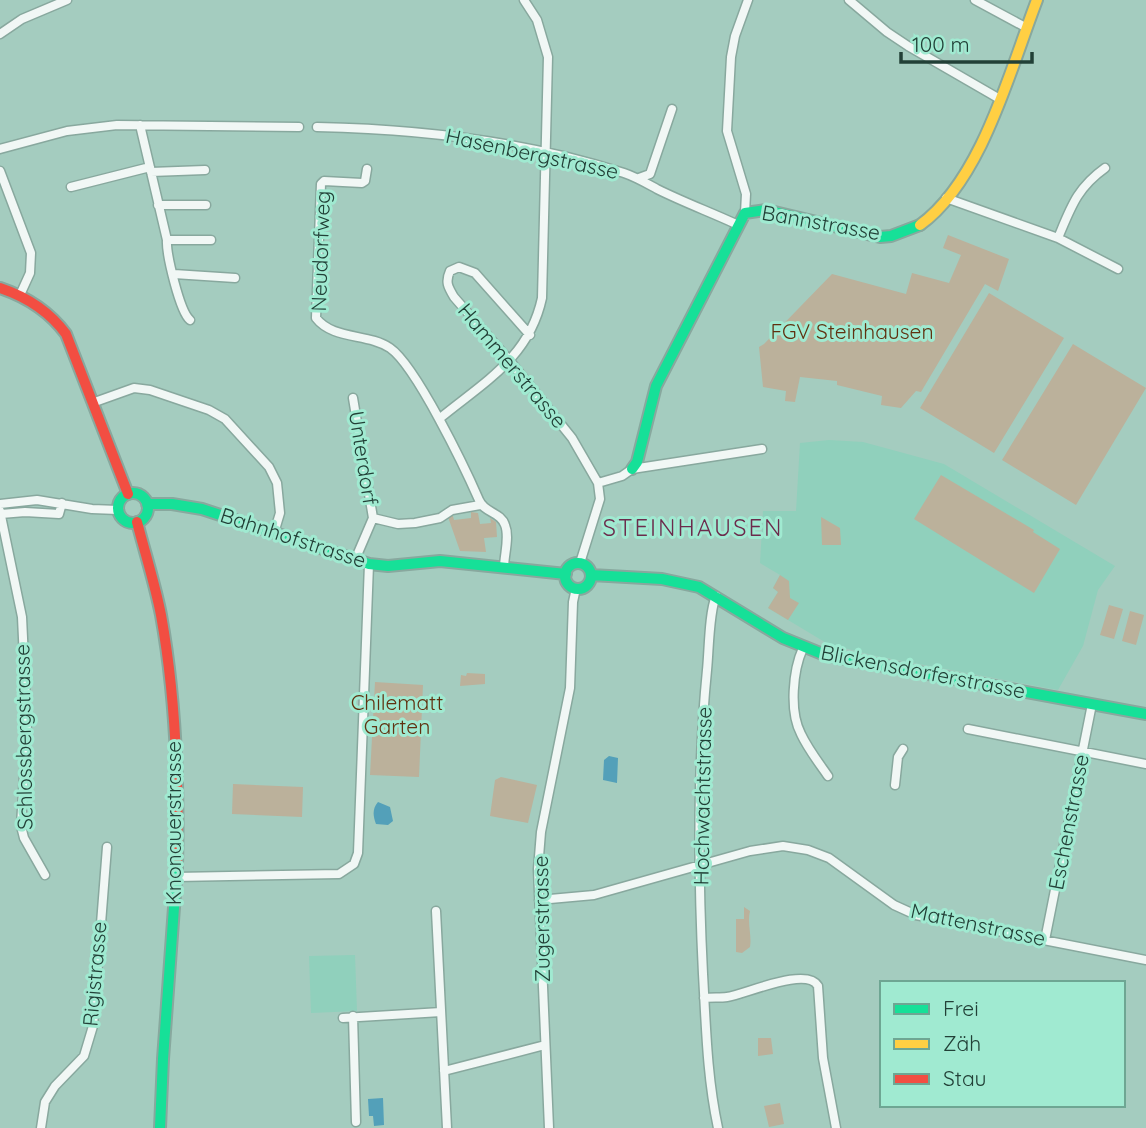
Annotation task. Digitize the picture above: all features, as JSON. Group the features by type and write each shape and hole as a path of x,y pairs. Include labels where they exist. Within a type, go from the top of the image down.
{"street":[{"path":"0,34 22,19 67,0"},
{"path":"504,568 507,530 505,522 499,515 480,505 439,419 510,361 530,335 542,298 548,57 537,20 524,0"},
{"path":"745,213 744,186 727,131 731,57 748,0"},
{"path":"849,0 908,46 998,98"},
{"path":"975,0 1027,28"},
{"name":"Bannstrasse","path":"632,469 637,462 656,386 736,224 745,213 766,210 861,233 891,236 920,225 934,214 972,163 986,134 1037,0"},
{"path":"639,178 650,174 672,109"},
{"path":"0,149 67,131 117,125 299,127"},
{"path":"140,125 167,240 166,248 184,315 190,320"},
{"name":"Hasenbergstrasse","path":"317,127 380,128 454,135 547,153 639,178 657,189 736,224"},
{"path":"1058,238 1081,190 1088,180 1105,167"},
{"path":"71,187 150,169 205,170"},
{"name":"Neudorfweg","path":"367,169 365,181 362,183 324,181 321,184 316,318 327,328 392,349 403,360 439,419"},
{"path":"0,171 31,253 30,273 20,295"},
{"path":"946,198 1058,238 1118,269"},
{"path":"158,205 206,205"},
{"path":"167,240 211,240"},
{"name":"Hammerstrasse","path":"530,335 475,273 459,267 450,271 446,279 454,297 572,438 598,483"},
{"path":"174,274 235,278"},
{"path":"0,288 20,295 49,314 66,334 128,494"},
{"path":"92,403 134,388 150,390 209,410 225,419 269,467 277,483 280,513 274,533"},
{"name":"Unterdorf","path":"353,398 373,518"},
{"path":"580,563 600,499 598,483 622,476 632,469 762,449"},
{"path":"128,494 140,495 147,504 145,515 136,522 123,519 118,510 121,498 128,494"},
{"path":"0,504 37,500 92,509 118,510"},
{"path":"0,513 59,514 62,503"},
{"name":"Bahnhofstrasse","path":"147,504 172,504 202,509 369,564 388,566 440,561 566,574"},
{"path":"355,560 373,518 398,524 415,523 440,518 452,510 480,505"},
{"name":"Schlossbergstrasse","path":"0,513 22,617 27,723 22,826 24,838 45,875"},
{"name":"Knonauerstrasse","path":"136,522 153,582 169,675 177,788 176,877 162,1062 160,1128"},
{"path":"580,563 587,566 591,575 585,586 576,588 567,582 566,574 570,566 580,563"},
{"path":"176,877 339,874 354,864 358,853 369,564"},
{"name":"Blickensdorferstrasse","path":"591,575 662,579 699,587 783,638 803,648 838,657 1146,714"},
{"name":"Zugerstrasse","path":"550,1128 538,869 541,832 566,714 576,588"},
{"name":"Hochwachtstrasse","path":"716,596 701,744 699,796 705,998 711,1096 718,1128"},
{"path":"803,648 795,673 795,721 828,776"},
{"name":"Eschenstrasse","path":"1045,940 1092,704"},
{"path":"968,729 1146,764"},
{"path":"895,785 898,757 903,750"},
{"name":"Rigistrasse","path":"41,1128 45,1102 55,1086 84,1056 93,1026 107,847"},
{"name":"Mattenstrasse","path":"539,900 594,895 768,847 798,848 829,858 894,905 916,915 1146,960"},
{"path":"436,911 447,1128"},
{"path":"705,998 728,997 797,978 816,981 823,1058 836,1128"},
{"path":"356,1122 348,1017 441,1012"},
{"path":"444,1072 545,1045"}],"shaded area":[{"path":"829,440 863,442 944,464 1115,566 1098,590 1083,646 1058,690 876,656 828,644 768,608 778,592 773,588 780,575 760,563 763,511 796,511 800,443"},
{"path":"355,955 357,1011 311,1013 309,956"}],"green space":[{"name":"FGV Steinhausen","path":"948,235 1009,259 998,291 985,284 921,392 916,391 901,408 881,405 882,396 837,385 837,381 800,377 795,402 785,401 786,391 763,387 759,347 832,274 906,294 912,273 949,283 961,255 943,248"},
{"path":"989,293 1064,338 994,453 920,408"},
{"path":"1073,344 1146,388 1076,505 1002,460"},
{"path":"941,475 1034,530 1033,532 1060,549 1034,593 914,519"},
{"path":"471,512 478,513 480,524 491,523 490,518 496,522 497,537 484,538 486,552 460,551 448,517 452,513 454,520 471,518"},
{"path":"821,517 840,528 841,545 822,545"},
{"path":"780,575 789,581 790,598 799,603 788,620 768,608 778,592 773,588"},
{"path":"1109,605 1123,609 1114,639 1100,635"},
{"path":"1130,611 1144,615 1136,645 1122,641"},
{"path":"467,673 485,674 485,684 460,686 461,675 466,676"},
{"name":"Chilematt Garten","path":"375,682 423,685 419,777 370,775"},
{"path":"501,777 537,785 528,823 490,816 495,780"},
{"path":"233,784 303,787 302,817 232,814"},
{"path":"744,907 750,911 750,947 742,953 736,952 736,919 744,919"},
{"path":"758,1038 771,1038 773,1054 758,1056"},
{"path":"780,1103 784,1124 769,1127 764,1106"}],"water":[{"path":"609,756 618,758 617,783 603,780 604,760"},
{"path":"378,802 390,807 393,821 388,825 376,824 374,813"},
{"path":"383,1098 384,1125 374,1126 373,1116 369,1116 368,1099"}],"traffic: fast":[{"path":"632,469 637,462 656,386 745,213 766,210 880,237 891,236 920,225"},
{"path":"133,493 143,498 148,508 143,518 133,523 123,518 118,508 123,498 133,493"},
{"path":"147,504 172,504 202,509 369,564 388,566 440,561 566,574"},
{"path":"578,563 587,567 591,576 587,585 578,589 569,585 565,576 569,567 578,563"},
{"path":"591,575 662,579 699,587 783,638 825,655 1146,714"},
{"path":"160,1128 177,866"}],"traffic: slow":[{"path":"920,225 942,205 961,181 977,152 992,122 1037,0"}],"traffic: jam":[{"path":"0,288 37,306 66,334 128,494"},
{"path":"137,522 159,603 170,678 177,772 177,866"}],"district":[{"name":"STEINHAUSEN","path":"693,528"}]}
